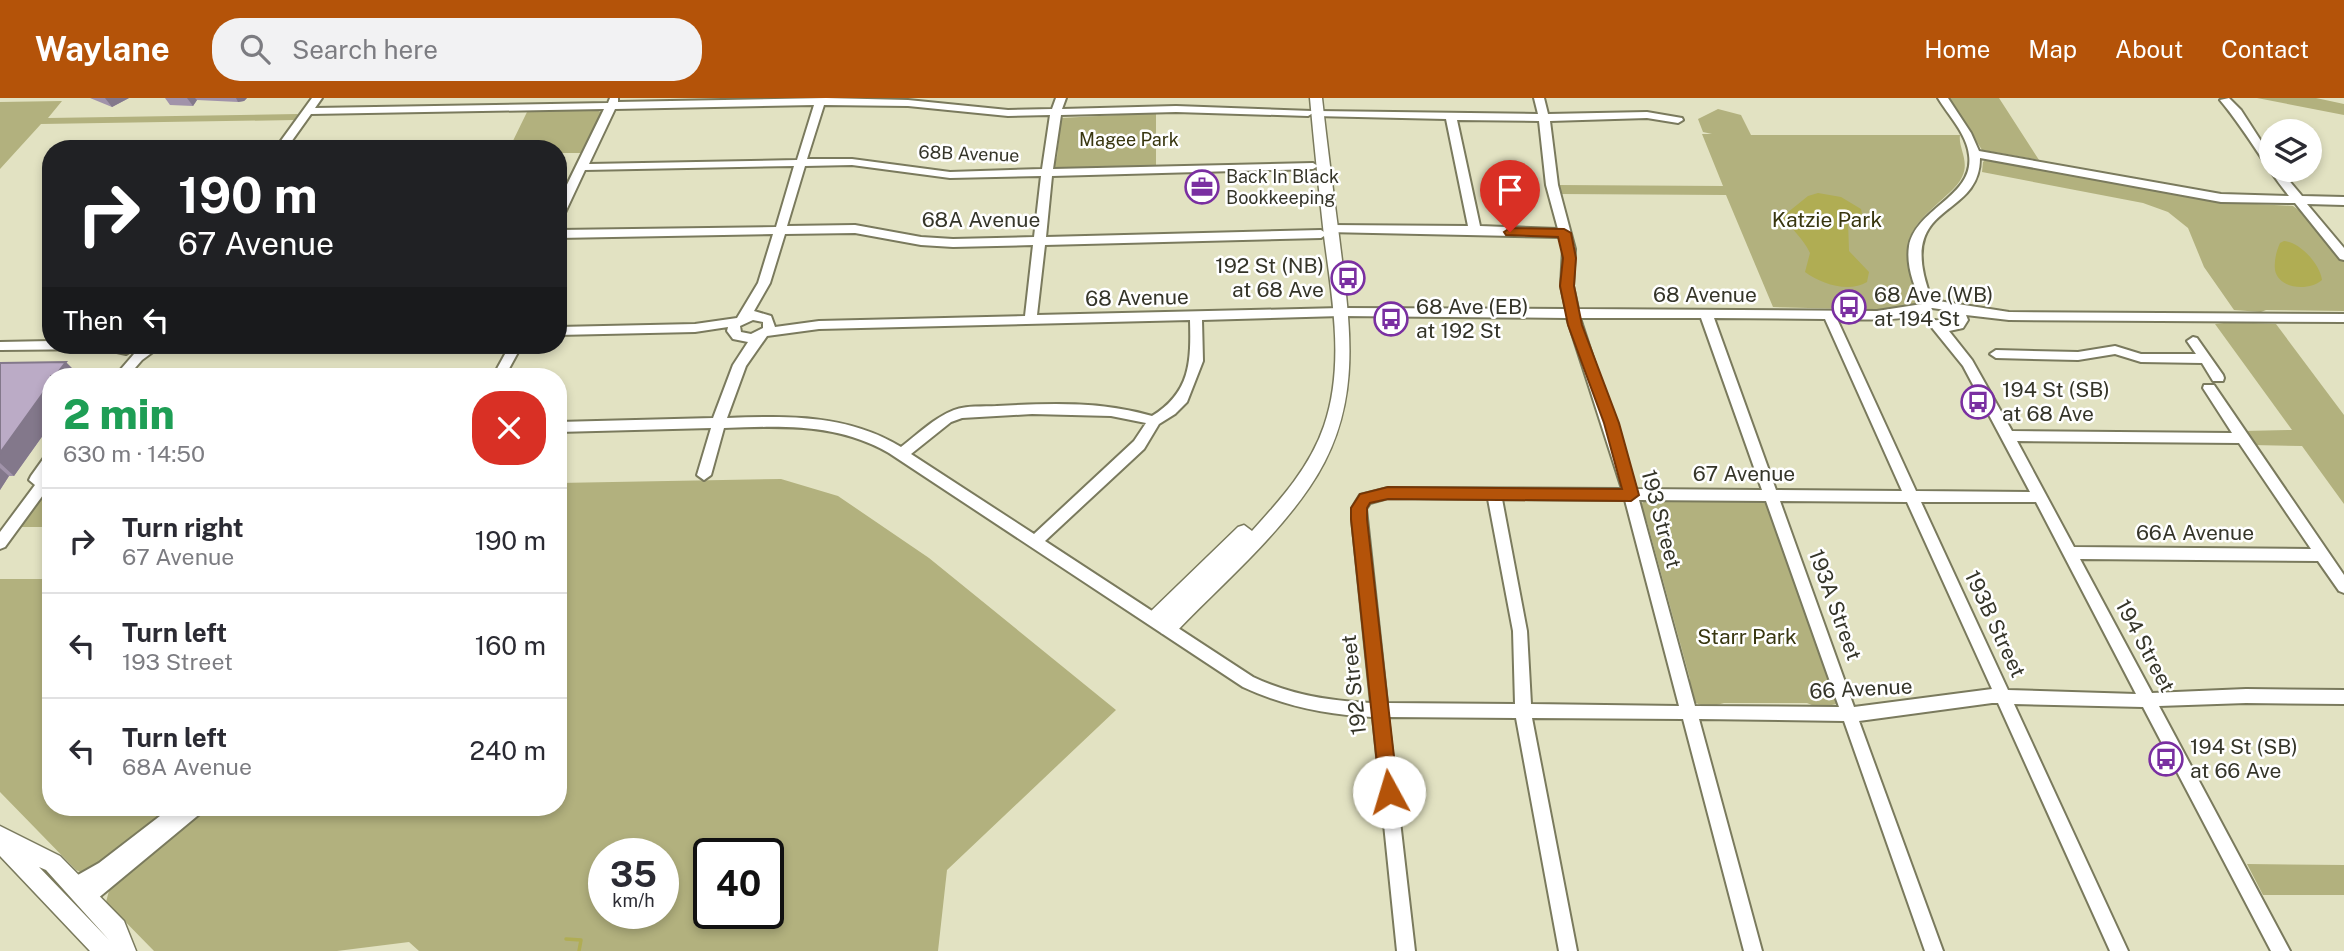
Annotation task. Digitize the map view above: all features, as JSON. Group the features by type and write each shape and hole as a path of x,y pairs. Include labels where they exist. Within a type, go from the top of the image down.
{"main road":[{"path":"1162,623 1271,521 1313,467 1331,429 1339,402 1345,360 1335,312 1311,98"},
{"path":"0,838 53,863 116,929 125,951"},
{"path":"0,838 105,951"},
{"path":"45,886 63,895 80,899 80,892"}],"street":[{"path":"287,140 317,98"},
{"path":"1031,319 1047,173 1056,112 1061,98"},
{"name":"193 Street","path":"1539,98 1552,185 1569,258 1567,286 1573,313 1588,364 1611,423 1753,951"},
{"path":"1943,98 1975,154 2221,198 2344,201"},
{"path":"308,111 612,102 820,100 908,103 999,113 1176,109 1451,118 1658,116 1678,120"},
{"path":"736,373 738,327 764,283 820,100"},
{"path":"2225,100 2237,112 2259,146"},
{"path":"567,196 612,102"},
{"path":"1451,118 1475,230"},
{"name":"194 Street","path":"1975,154 1975,166 1967,182 1926,222 1918,236 1914,250 1929,315 1968,363 2281,951"},
{"name":"68B Avenue","path":"581,167 875,163 942,175 1319,169"},
{"path":"2284,182 2344,256"},
{"name":"68A Avenue","path":"567,234 855,229 921,241 953,243 1325,231 1475,230 1564,233"},
{"name":"194 Street","path":"1917,266 1955,315 1968,363"},
{"path":"705,475 736,373 765,326 764,283"},
{"name":"68 Avenue","path":"765,326 1335,312 1929,315"},
{"name":"193A Street","path":"1706,314 1934,951"},
{"name":"193B Street","path":"1829,315 2119,951"},
{"path":"1929,315 1948,327 1955,315"},
{"path":"1929,315 2344,318"},
{"path":"1035,541 1139,445 1154,421 1182,399 1197,361 1196,316"},
{"path":"567,331 765,326"},
{"path":"738,327 746,340 765,326"},
{"path":"0,344 42,341"},
{"path":"2193,341 2205,359 2213,383 2243,438 2344,587"},
{"path":"0,344 42,344"},
{"path":"1996,354 2078,356 2115,350 2141,358 2205,359"},
{"path":"128,368 143,354"},
{"path":"902,454 946,419 960,413 1097,410 1139,415 1154,421"},
{"path":"567,427 789,421 829,424 869,436 902,454 1248,682 1276,695 1310,705 1380,710"},
{"path":"2007,436 2243,438"},
{"path":"0,524 42,470"},
{"path":"0,543 42,485"},
{"name":"67 Avenue","path":"1365,499 1388,493 2040,496"},
{"path":"1494,494 1520,631 1523,711 1568,951"},
{"name":"192 Street","path":"1365,499 1359,508 1359,519 1406,951"},
{"name":"66A Avenue","path":"2069,553 2321,555"},
{"name":"66 Avenue","path":"1380,710 1879,713 2003,696 2148,700 2246,696 2344,697"},
{"path":"80,892 172,816"},
{"path":"80,892 168,832 186,816"}],"green space":[{"path":"1949,98 1999,98 2039,160 1982,150"},
{"path":"2257,98 2316,98 2344,104 2344,115"},
{"path":"62,101 48,118 298,114 294,120 41,124 0,169 0,102"},
{"path":"595,109 602,113 584,153 567,153 567,140 513,140 527,112"},
{"name":"Katzie Park","path":"1718,109 1741,115 1751,135 1960,135 1965,166 1962,177 1923,218 1909,239 1909,261 1922,302 1891,310 1773,307 1726,195 1559,194 1557,185 1723,186 1702,134 1712,134 1703,132 1698,119"},
{"name":"Magee Park","path":"1156,113 1156,166 1059,170 1053,165 1057,157 1061,118"},
{"path":"1988,158 2220,202 2293,206 2303,213 2344,262 2344,311 2234,310 2204,267 2188,228 2168,212 2143,203 1982,172 1983,162"},
{"path":"2215,324 2276,324 2344,415 2344,504 2302,446 2252,445 2243,431 2292,430"},
{"path":"781,479 838,496 929,558 1116,710 947,870 938,951 419,951 409,942 337,951 154,951 106,902 110,887 193,816 567,816 567,483"},
{"path":"40,495 42,527 18,527"},
{"name":"Starr Park","path":"1659,499 1667,502 1760,500 1768,505 1836,704 1819,708 1807,703 1724,703 1708,706 1693,701 1688,684 1690,679 1640,505 1646,500"},
{"path":"0,579 42,579 42,816 166,816 106,864 84,874 76,870 0,792"},
{"path":"2247,864 2344,865 2344,895 2263,895"}],"shaded area":[{"path":"1818,193 1841,197 1861,209 1862,214 1848,221 1849,251 1869,272 1867,282 1852,287 1835,286 1805,272 1810,253 1782,217 1808,196"},
{"path":"2284,241 2296,245 2308,255 2322,280 2303,287 2282,282 2275,270 2275,263 2280,243"}],"building":[{"path":"66,362 61,368 42,368 42,395 0,453 0,363"}],"waterway":[{"path":"566,939 581,940 579,951"}],"place":[{"name":"Back In Black Bookkeeping","path":"1202,187"},
{"name":"192 St (NB) at 68 Ave","path":"1348,278"},
{"name":"68 Ave (WB) at 194 St","path":"1849,307"},
{"name":"68 Ave (EB) at 192 St","path":"1391,319"},
{"name":"194 St (SB) at 68 Ave","path":"1978,402"},
{"name":"194 St (SB) at 66 Ave","path":"2166,759"}],"route":[{"path":"1389,792 1359,519 1359,508 1365,499 1388,493 1631,495 1611,423 1575,325 1567,286 1569,250 1564,233 1510,232"}]}
